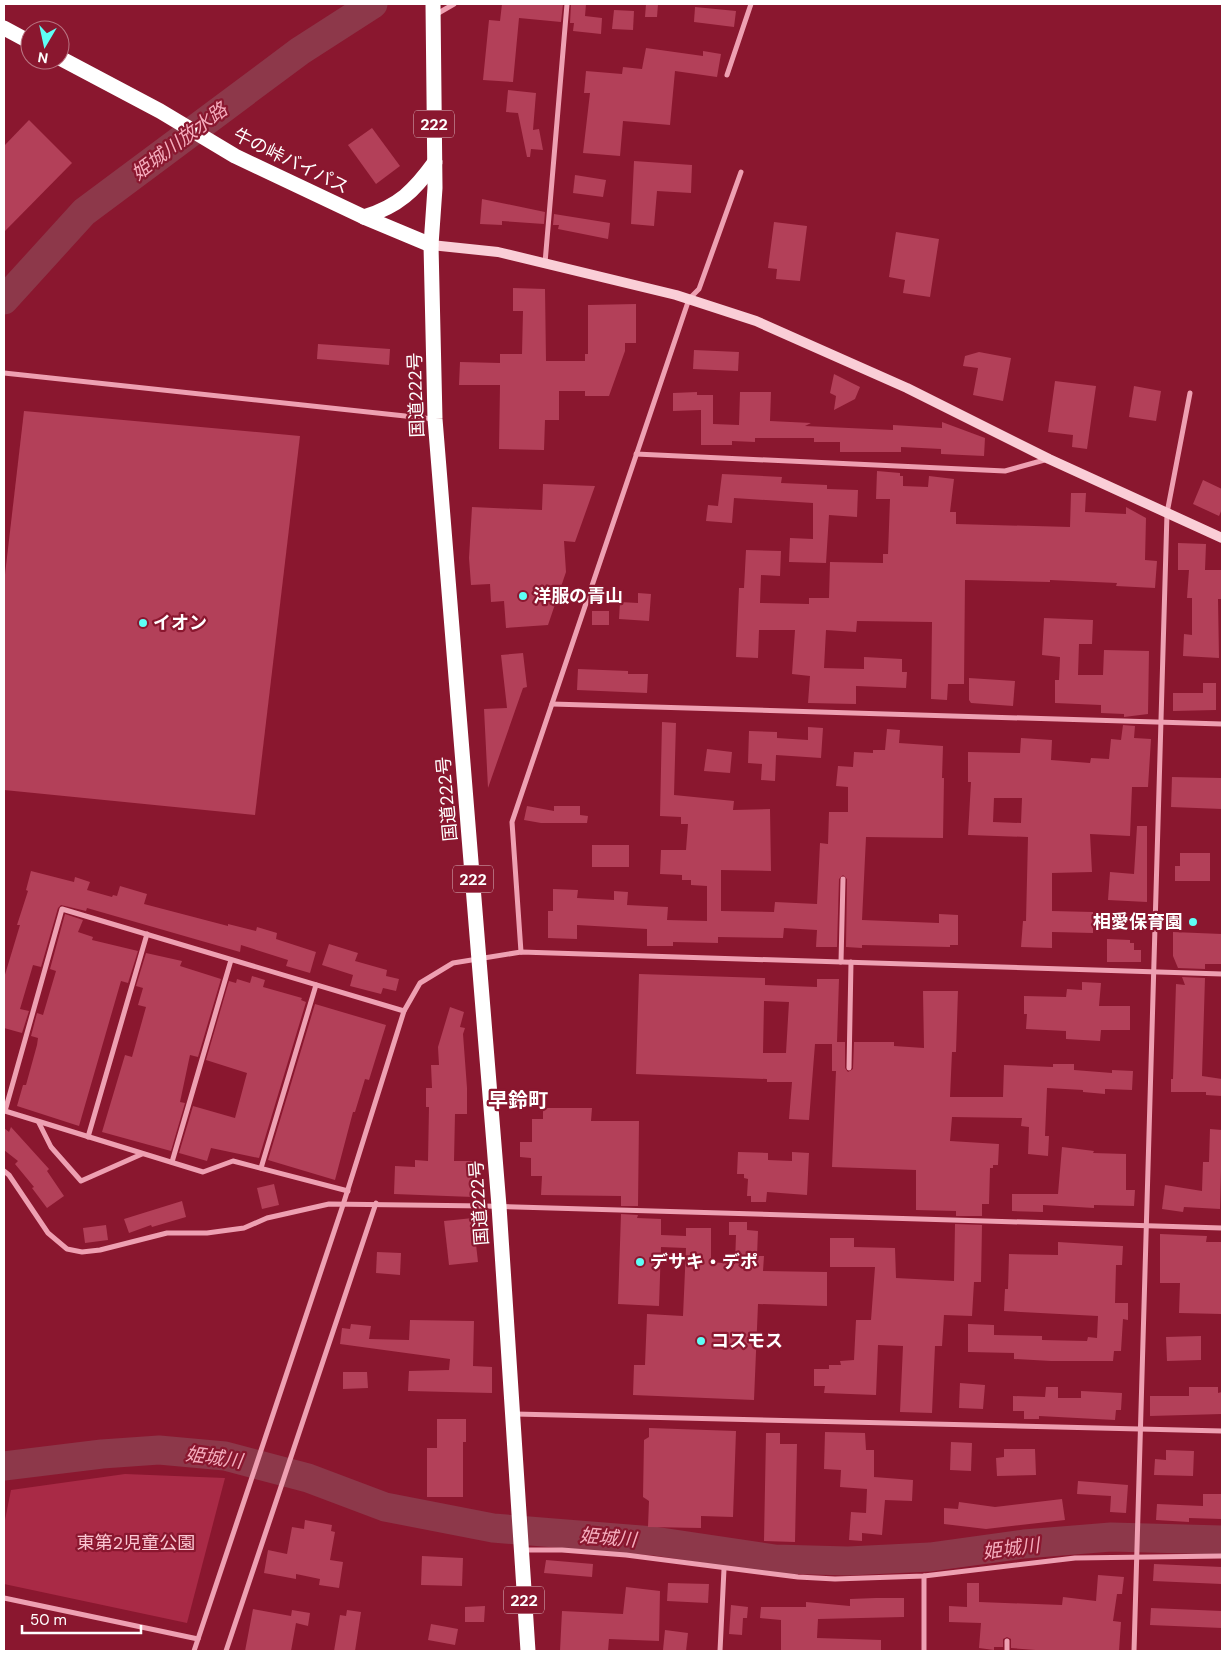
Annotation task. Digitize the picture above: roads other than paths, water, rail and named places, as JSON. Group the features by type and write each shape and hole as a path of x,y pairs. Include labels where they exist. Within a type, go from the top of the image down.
{"highway":[{"name":"国道222号","path":"433,10 435,162 431,245 435,419 499,1206 528,1651"},
{"path":"4,28 20,37"},
{"name":"牛の峠バイパス","path":"70,63 160,111 235,156 364,217 431,245"},
{"path":"364,217 381,212 400,202 418,184 435,162"}],"street":[{"path":"433,10 454,4"},
{"path":"544,264 568,4"},
{"path":"728,75 751,4"},
{"path":"521,952 512,822 689,299 699,289 741,172"},
{"path":"431,245 498,252 689,299 756,321 898,384 1049,459 1222,538"},
{"path":"4,373 435,419"},
{"path":"1134,1651 1167,513 1190,392"},
{"path":"636,454 1005,471 1049,459"},
{"path":"552,704 1222,724"},
{"path":"841,962 843,878"},
{"path":"348,1191 232,1161 203,1172 5,1111 62,909 404,1011"},
{"path":"88,1137 147,934"},
{"path":"194,1651 348,1191 404,1011 420,982 453,963 521,952 1222,974"},
{"path":"172,1162 231,960"},
{"path":"849,1068 851,962"},
{"path":"261,1168 316,985"},
{"path":"39,1123 50,1147 82,1181 142,1154"},
{"path":"4,1171 9,1175 48,1233 67,1249 82,1252 100,1250 167,1233 208,1233 244,1228 276,1216 329,1204 376,1203 1222,1228"},
{"path":"226,1651 376,1203"},
{"path":"512,1414 1222,1431"},
{"path":"520,1550 562,1550 626,1555 798,1577 924,1576 1075,1558 1222,1556"},
{"path":"720,1651 724,1569"},
{"path":"924,1576 924,1651"},
{"path":"4,1598 198,1639"},
{"path":"1007,1641 1007,1651"}],"waterway":[{"name":"姫城川放水路","path":"4,300 84,212 300,51 373,4"},
{"name":"姫城川","path":"4,1466 102,1454 159,1450 225,1456 308,1478 385,1507 493,1528 654,1541 775,1559 848,1561 930,1557 1024,1544 1111,1537 1222,1540"}],"place":[{"name":"洋服の青山","path":"523,596"},
{"name":"イオン","path":"143,623"},
{"name":"相愛保育園","path":"1193,922"},
{"name":"デサキ・デポ","path":"640,1262"},
{"name":"コスモス","path":"701,1341"}],"district":[{"name":"早鈴町","path":"518,1100"}],"park label":[{"name":"東第2児童公園","path":"136,1543"}]}
